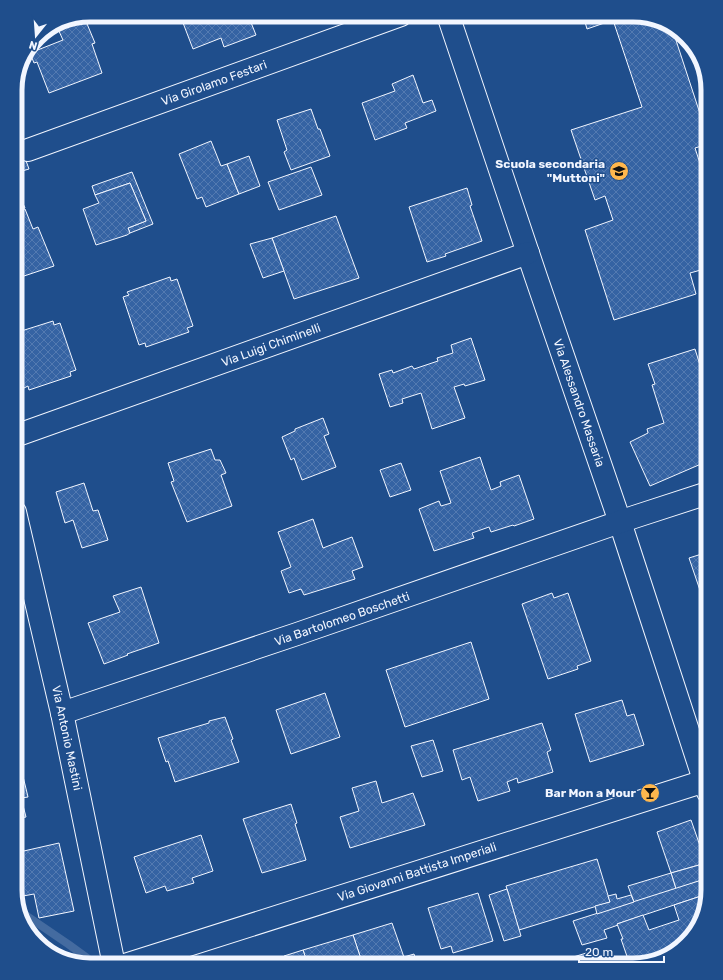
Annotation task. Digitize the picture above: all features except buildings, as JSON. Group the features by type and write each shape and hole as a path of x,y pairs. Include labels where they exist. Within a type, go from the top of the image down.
{"street":[{"name":"Via Girolamo Festari","path":"28,150 382,22"},
{"name":"Via Alessandro Massaria","path":"450,22 701,766"},
{"name":"Via Luigi Chiminelli","path":"22,434 528,253"},
{"name":"Via Bartolomeo Boschetti","path":"62,713 290,637 701,495"},
{"name":"Via Antonio Mastini","path":"22,542 62,713 113,958"},
{"name":"Via Giovanni Battista Imperiali","path":"148,958 701,786"}],"waterway":[{"path":"27,916 87,958"}],"place":[{"name":"Scuola secondaria \"Muttoni\"","path":"619,171"},
{"name":"Bar Mon a Mour","path":"650,793"}]}
